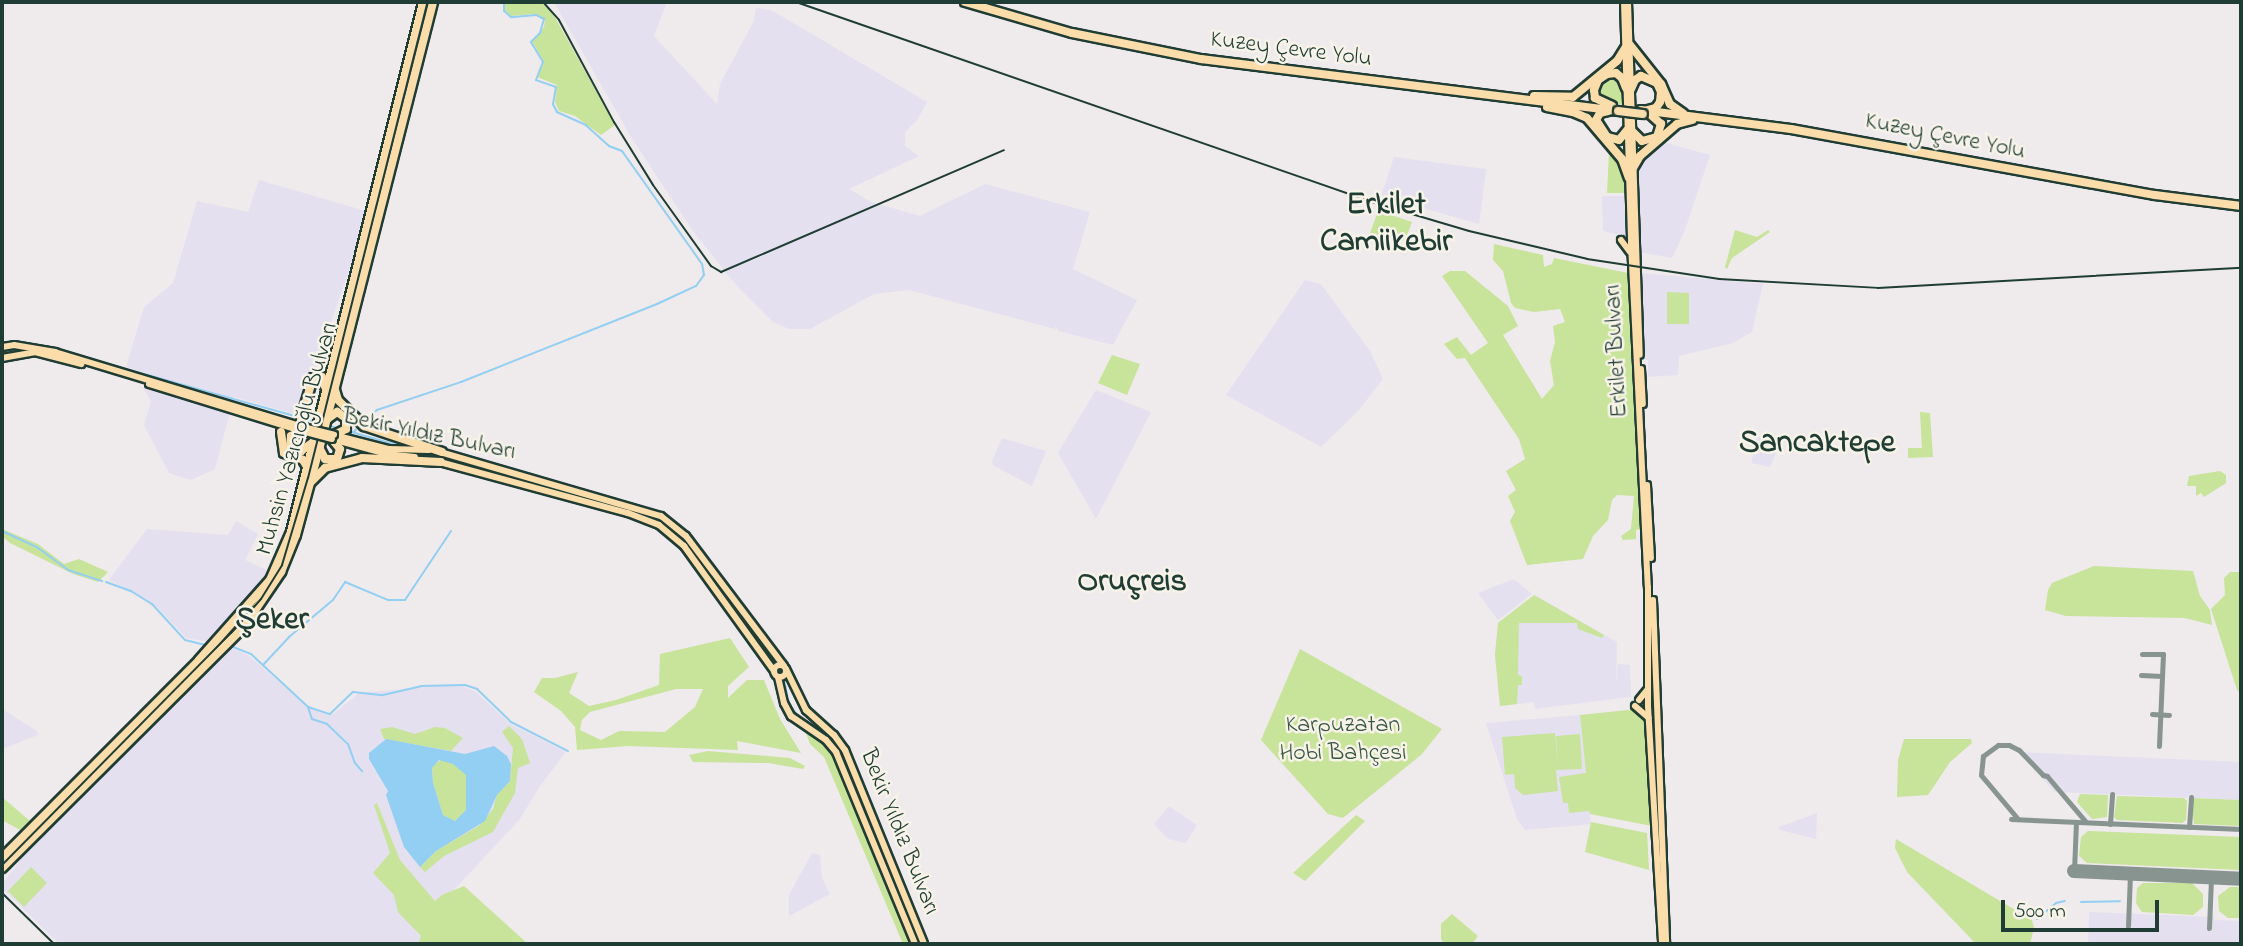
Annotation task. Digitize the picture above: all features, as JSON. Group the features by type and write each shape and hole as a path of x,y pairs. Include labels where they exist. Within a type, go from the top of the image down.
{"highway":[{"name":"Muhsin Yazıcıoğlu Bulvarı","path":"39,825 243,628 281,572 293,541 308,488 322,420 335,382 423,2"},
{"name":"Muhsin Yazıcıoğlu Bulvarı","path":"322,420 325,389 433,2"},
{"name":"Kuzey Çevre Yolu","path":"965,2 1072,33 1176,55 1615,108"},
{"name":"Kuzey Çevre Yolu","path":"976,2 1073,29 1189,54 1534,96 1790,132 2154,198 2241,207"},
{"path":"1534,96 1573,97 1617,61 1627,47 1661,84 1672,107 1696,119"},
{"path":"1607,74 1616,74 1622,78 1628,89 1636,79 1644,76 1660,86 1662,96 1658,105 1645,113 1661,124 1657,137 1642,141 1630,130 1616,141 1600,128 1598,115 1615,108 1595,98 1594,90 1598,80 1607,74"},
{"path":"1518,98 1584,117 1622,159 1629,178"},
{"path":"1633,168 1640,156 1677,124 1696,119"},
{"path":"322,420 337,412 346,418 346,429 333,437 341,449 336,460 325,459 316,444 299,452 290,447 292,435 303,429 301,419 313,378 321,377 325,389"},
{"path":"335,382 338,400 364,426 442,452"},
{"path":"282,426 284,453 307,460"},
{"name":"Muhsin Yazıcıoğlu Bulvarı","path":"39,825 261,593 282,557 291,532 307,460 316,444"},
{"path":"308,488 323,469 362,458 441,462"},
{"path":"2,856 39,825"},
{"path":"2,871 39,825"}],"main road":[{"name":"Erkilet Bulvarı","path":"1626,2 1652,697"},
{"name":"Erkilet Bulvarı","path":"1630,130 1631,254 1648,541 1648,687 1652,697"},
{"path":"1621,240 1631,254"},
{"name":"Bekir Yıldız Bulvarı","path":"2,348 14,345 55,352 282,426"},
{"name":"Bekir Yıldız Bulvarı","path":"2,358 22,352 43,353 282,426 389,449 442,452 653,512 666,519 686,536 785,668 806,710 832,732 845,750 924,944"},
{"name":"Bekir Yıldız Bulvarı","path":"333,437 386,454 441,462 628,513 663,527 684,547 776,674 787,709 807,728 823,737 836,752 915,944"},
{"path":"776,674 784,677 785,668"},
{"path":"1648,687 1637,703 1653,718"},
{"path":"1652,697 1664,944"},
{"path":"800,734 807,728"}],"shaded area":[{"path":"554,2 667,2 654,36 717,104 720,84 754,21 756,8 773,11 927,102 917,120 905,132 905,146 919,156 849,189 871,202 920,216 985,184 1090,212 1073,269 1137,300 1113,345 1058,331 1056,326 1055,329 909,290 874,294 810,329 789,329 773,322 736,285 693,231 631,137"},
{"path":"1663,142 1710,155 1685,230 1672,258 1639,252 1637,167 1640,161"},
{"path":"1394,157 1486,169 1479,224 1381,196"},
{"path":"259,180 369,212 299,415 234,397 215,469 191,480 169,473 144,425 151,402 144,389 146,373 126,367 144,307 173,283 197,201 248,212"},
{"path":"1602,196 1631,196 1634,238 1603,231"},
{"path":"1641,273 1763,284 1752,332 1733,343 1679,356 1678,375 1648,377 1648,360 1643,359"},
{"path":"1305,280 1321,284 1370,351 1383,379 1358,411 1321,447 1226,395"},
{"path":"1096,390 1151,412 1096,519 1058,453"},
{"path":"1754,433 1779,446 1770,467 1752,463"},
{"path":"1002,438 1046,451 1032,486 994,466 992,462"},
{"path":"236,521 258,534 245,560 271,572 247,606 209,642 186,638 157,607 109,580 147,529 228,535"},
{"path":"1514,579 1532,594 1498,620 1478,593"},
{"path":"1534,595 1617,642 1616,685 1618,664 1630,665 1631,697 1535,709 1534,702 1500,706 1495,655 1498,623"},
{"path":"230,648 248,655 309,708 332,715 359,693 458,684 476,692 512,725 566,752 540,786 520,819 454,890 418,944 59,944 2,888 2,884 45,828"},
{"path":"2,709 37,731 38,735 2,749"},
{"path":"1580,715 1591,824 1525,830 1517,819 1486,723"},
{"path":"2018,752 2241,762 2241,800 2055,792"},
{"path":"1169,806 1197,825 1186,843 1168,839 1154,824"},
{"path":"1817,813 1816,839 1780,830 1779,827"},
{"path":"812,853 820,855 822,878 830,894 789,916 789,895"},
{"path":"2089,912 2214,917 2214,920 2241,921 2241,944 2088,944"}],"green space":[{"path":"504,2 540,2 552,12 615,125 601,135 575,116 559,111 555,102 557,85 537,77 544,62 532,41 544,27 545,19 535,14 511,16 505,10"},
{"path":"1612,74 1622,82 1624,105 1600,101 1597,84"},
{"path":"1606,142 1621,160 1626,193 1607,193 1609,152"},
{"path":"1377,214 1391,215 1412,222 1405,241 1370,233"},
{"path":"1735,230 1757,237 1768,230 1770,232 1732,258 1727,269 1725,267"},
{"path":"1494,244 1543,255 1544,267 1552,264 1554,258 1628,273 1642,529 1636,530 1636,539 1623,540 1621,536 1631,529 1634,496 1617,495 1612,500 1608,520 1593,536 1583,559 1527,565 1510,521 1515,512 1508,496 1516,490 1506,471 1525,459 1519,439 1465,358 1457,359 1444,344 1457,337 1471,355 1488,343 1442,276 1450,271 1465,271 1508,306 1518,326 1503,335 1542,399 1554,385 1550,361 1555,342 1553,326 1565,322 1560,309 1534,312 1515,308 1511,303 1503,271 1493,260"},
{"path":"1667,292 1689,293 1689,324 1667,324"},
{"path":"1112,355 1140,364 1127,395 1098,383"},
{"path":"1920,412 1930,413 1933,457 1908,458 1908,448 1922,448"},
{"path":"2220,471 2226,475 2226,483 2204,497 2201,493 2196,496 2196,486 2187,486 2189,476"},
{"path":"2,529 38,544 64,564 79,559 108,572 98,582 73,574 10,543 2,536"},
{"path":"2094,566 2193,571 2200,596 2210,610 2212,625 2185,618 2066,616 2045,610 2048,590 2052,583"},
{"path":"2230,572 2241,572 2241,694 2237,690 2211,609 2225,595 2224,578"},
{"path":"1534,595 1604,635 1602,638 1578,629 1577,623 1519,623 1518,675 1522,676 1522,685 1518,685 1517,704 1500,706 1495,655 1498,623"},
{"path":"730,638 749,667 728,686 728,698 747,680 764,680 780,719 801,753 737,741 738,750 628,746 577,750 575,727 561,711 534,692 542,678 555,678 578,672 569,693 589,706 616,700 659,685 660,654","holes":["676,689 703,689 695,707 665,732 619,731 601,740 580,730 582,720 590,712"]},
{"name":"Karpuzatan Hobi Bahçesi","path":"1300,649 1442,729 1421,755 1343,818 1328,814 1261,740"},
{"path":"1647,708 1652,826 1590,814 1589,811 1569,813 1568,803 1563,803 1559,777 1586,773 1580,715"},
{"path":"509,726 522,739 530,763 518,768 515,793 493,832 444,856 425,872 420,867 436,851 480,825 493,809 497,794 510,781 513,748 502,732"},
{"path":"392,727 415,734 435,727 445,728 463,738 451,751 384,739 380,729"},
{"path":"806,733 825,744 837,763 911,944 903,944 824,757 810,744"},
{"path":"1555,733 1558,767 1556,736 1580,734 1582,769 1556,770 1558,791 1523,795 1515,788 1514,774 1505,775 1502,737"},
{"path":"1904,739 1971,739 1972,743 1950,762 1928,795 1897,797 1898,760"},
{"path":"708,751 790,758 805,766 803,769 768,763 693,762 689,755"},
{"path":"441,760 456,765 466,775 467,808 461,817 454,821 443,815 433,783 432,766"},
{"path":"2080,794 2108,795 2107,817 2092,819 2077,802"},
{"path":"2117,796 2184,798 2187,801 2186,820 2182,823 2117,820 2114,817"},
{"path":"2,797 30,821 22,831 2,820"},
{"path":"2191,798 2241,800 2241,826 2194,824"},
{"path":"377,803 400,860 435,901 442,895 464,886 528,944 418,944 421,936 398,912 394,895 373,873 390,853 374,805"},
{"path":"1356,815 1365,821 1305,881 1293,873"},
{"path":"1591,822 1647,833 1649,870 1585,852"},
{"path":"2088,831 2241,837 2241,870 2087,863 2079,856 2081,837"},
{"path":"1896,839 2032,920 2034,928 2030,944 1976,944 1907,872 1895,848"},
{"path":"31,867 47,883 24,907 8,891"},
{"path":"2143,883 2192,883 2203,894 2203,907 2193,915 2142,912 2136,903 2137,888"},
{"path":"2230,887 2241,887 2241,918 2228,918 2219,911 2218,896"},
{"path":"1452,914 1478,936 1472,944 1445,944 1441,939 1441,924"}],"water":[{"path":"386,739 465,754 494,746 507,756 511,764 510,781 497,795 485,821 436,851 420,867 404,847 386,795 388,791 369,759 369,753","holes":["439,760 453,764 466,775 466,810 455,821 443,815 433,783 432,768"]}],"waterway":[{"path":"365,420 377,410 461,382 657,304 696,286 704,275 702,264 622,151 609,146 586,125 557,112 553,104 556,87 536,80 543,62 531,42 540,33 544,19 536,15 511,17 504,11 504,2"},
{"path":"44,346 299,417"},
{"path":"2,353 10,350"},
{"path":"304,419 316,422"},
{"path":"328,425 339,429"},
{"path":"354,432 358,427"},
{"path":"348,431 400,446"},
{"path":"437,456 531,482"},
{"path":"2,531 38,548 68,570 102,581"},
{"path":"263,665 289,637 333,600 345,582 388,600 405,600 451,531"},
{"path":"680,535 775,664"},
{"path":"106,582 131,591 152,604 185,640 205,645"},
{"path":"233,647 251,654 308,707 312,719 327,724 348,744 355,763 362,771"},
{"path":"784,680 789,704 801,720"},
{"path":"308,707 330,714 353,692 383,695 421,686 465,685 477,689 511,722 568,751"},
{"path":"806,723 826,733 838,746 919,944"},
{"path":"2037,919 2056,903 2065,901"},
{"path":"2081,902 2120,901"}],"taxiway":[{"path":"2142,654 2163,654 2159,746"},
{"path":"2141,675 2162,676"},
{"path":"2152,714 2169,715"},
{"path":"2018,819 1981,775 1983,756 1998,745 2009,745 2019,750 2047,776 2086,822"},
{"path":"2110,824 2112,794"},
{"path":"2189,827 2191,797"},
{"path":"2011,819 2241,829"},
{"path":"2074,871 2076,822"},
{"path":"2128,926 2130,874"},
{"path":"2209,928 2211,878"}],"runway":[{"path":"2074,871 2241,879"}],"tram line":[{"path":"2,865 231,633 261,599 282,565 308,478 428,2"},
{"path":"543,2 559,20 614,122 653,185 711,266 721,272 1004,150"}],"railway":[{"path":"796,2 1378,204 1469,231 1587,259 1719,279 1878,288 2241,268"},
{"path":"2,893 54,944"}],"district":[{"name":"Erkilet Camiikebir","path":"1386,226"},
{"name":"Sancaktepe","path":"1817,444"},
{"name":"Oruçreis","path":"1132,583"},
{"name":"Şeker","path":"272,621"}]}
